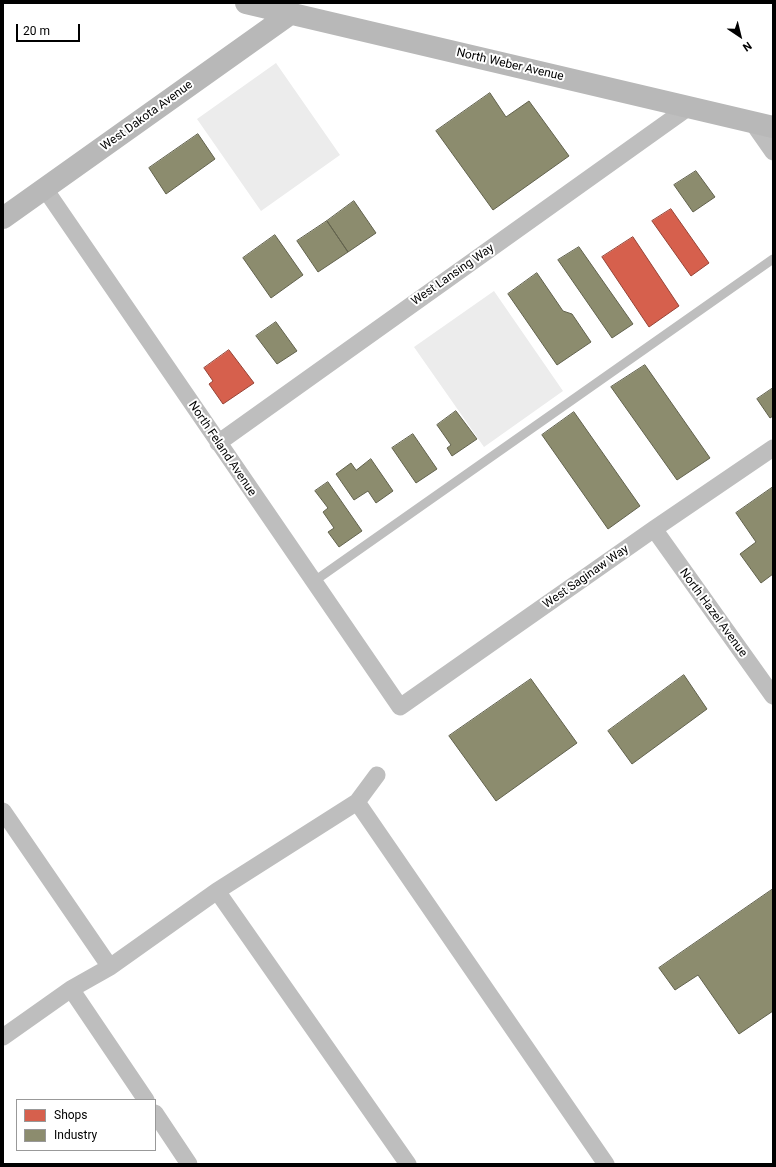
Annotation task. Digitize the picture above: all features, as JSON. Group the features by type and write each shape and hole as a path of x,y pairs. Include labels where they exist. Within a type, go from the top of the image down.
{"main road":[{"name":"North Weber Avenue","path":"246,3 763,124"},
{"name":"West Dakota Avenue","path":"3,218 290,14"}],"street":[{"name":"West Lansing Way","path":"218,443 689,107"},
{"path":"763,124 773,152"},
{"name":"North Feland Avenue","path":"45,189 400,708"},
{"name":"West Saginaw Way","path":"400,708 654,529 773,448"},
{"name":"North Hazel Avenue","path":"654,529 773,696"},
{"path":"3,1037 71,989 110,967 217,891 357,802 377,775"},
{"path":"357,802 606,1164"},
{"path":"3,811 110,967"},
{"path":"217,891 408,1164"},
{"path":"71,989 145,1099"},
{"path":"156,1114 189,1164"}],"lane":[{"path":"313,582 773,259"}],"shaded area":[{"path":"276,63 340,155 261,211 197,119"},
{"path":"494,291 563,391 484,447 414,347"}],"building: Shops":[{"path":"671,209 709,263 691,276 652,221"},
{"path":"633,237 679,306 649,327 602,257"},
{"path":"229,350 254,383 223,404 209,384 213,381 204,368"}],"building: Industry":[{"path":"490,93 506,117 529,101 569,156 493,210 436,131"},
{"path":"198,134 215,159 166,194 149,168"},
{"path":"696,171 715,197 693,212 674,185"},
{"path":"354,201 376,233 348,252 327,221"},
{"path":"327,221 348,252 318,272 297,241"},
{"path":"275,235 303,275 271,298 243,258"},
{"path":"579,247 633,324 612,338 558,260"},
{"path":"537,273 563,311 572,314 591,342 557,365 508,294"},
{"path":"276,322 297,351 277,364 256,336"},
{"path":"645,365 710,458 677,480 611,387"},
{"path":"773,388 773,416 770,418 757,399"},
{"path":"456,411 477,439 452,456 447,448 451,445 437,425"},
{"path":"574,412 640,506 608,529 542,435"},
{"path":"413,434 437,469 416,483 392,448"},
{"path":"371,459 393,491 376,503 368,491 354,500 336,474 351,463 356,470"},
{"path":"328,482 362,531 339,547 328,532 334,528 323,512 328,508 315,491"},
{"path":"773,487 773,574 761,583 740,554 756,542 736,513"},
{"path":"684,675 707,709 632,764 608,731"},
{"path":"531,679 577,743 496,801 449,736"},
{"path":"773,889 773,1011 739,1034 698,975 675,990 659,968"}]}
